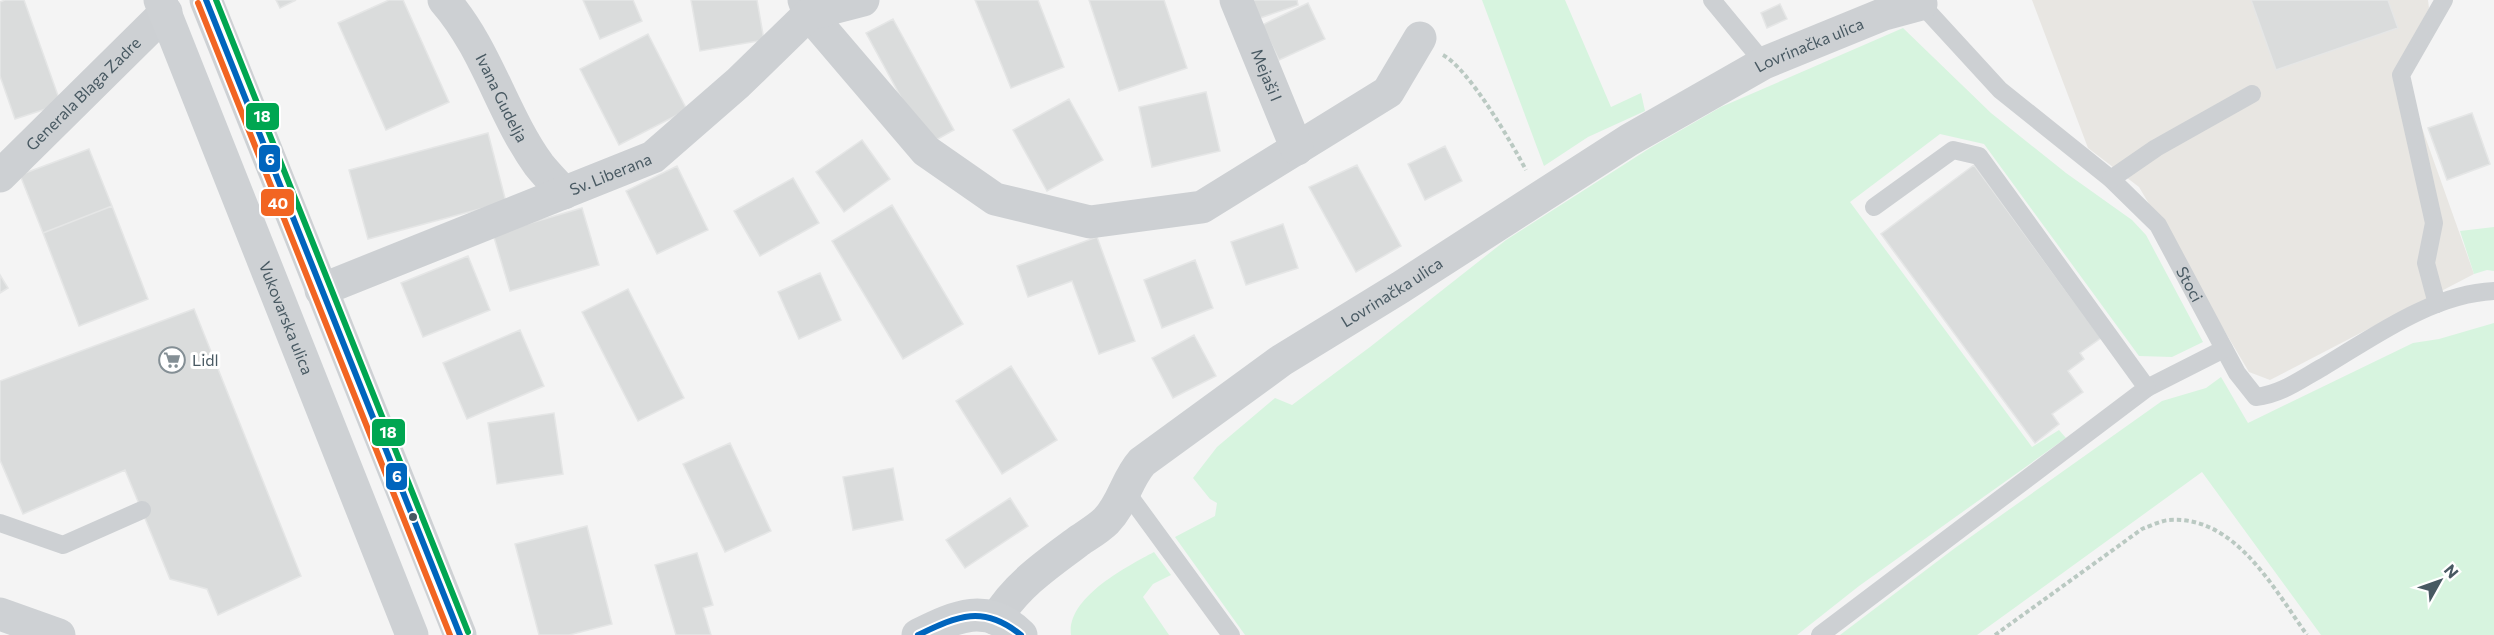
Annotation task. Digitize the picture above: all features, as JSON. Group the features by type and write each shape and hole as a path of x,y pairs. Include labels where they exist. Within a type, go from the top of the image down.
{"street":[{"path":"206,0 460,635"},
{"name":"Ivana Gudelja","path":"444,0 473,38 513,119 539,165 564,193"},
{"name":"Sv. Liberana","path":"321,290 653,157 738,83 806,7 863,0"},
{"name":"Mejaši I","path":"1236,0 1297,149"},
{"name":"Lovrinačka ulica","path":"1008,627 1005,603 1020,588 1106,521 1118,507 1132,472 1142,462 1282,360 1401,287 1629,140 1764,63 1884,14 1921,2"},
{"name":"Generala Blaga Zadre","path":"0,176 163,6"},
{"name":"Vukovarska ulica","path":"163,6 412,635"},
{"path":"806,7 926,151 995,199 1090,222 1202,207 1388,92 1417,43"},
{"path":"0,614 55,634"},
{"name":"Lovrinačka ulica","path":"918,635 966,615 980,614 1008,627"}],"lane":[{"path":"1712,0 1764,63"},
{"path":"2437,304 2426,263 2434,223 2401,75 2444,0"},
{"name":"Stoci","path":"1921,2 2000,90 2111,178 2158,225 2224,349 2246,387 2256,397 2279,392 2381,332 2437,304 2473,292 2494,291"},
{"path":"2111,178 2176,136 2252,94"},
{"path":"1874,207 1953,150 1979,156 2147,388"},
{"path":"1820,635 2147,388 2224,349"},
{"path":"1125,490 1231,635"},
{"path":"0,523 63,545 142,510"}],"path":[{"path":"1417,43 1451,60 1469,80 1511,141 1542,196"},
{"path":"1995,635 2142,529 2168,520 2196,523 2224,535 2256,566 2307,635"}],"shaded area":[{"path":"2032,0 2428,0 2429,8 2400,66 2474,274 2270,380 2249,372 2139,187 2088,148"}],"green space":[{"path":"1482,0 1565,0 1611,107 1641,93 1645,111 1588,137 1544,166"},
{"path":"1903,28 1991,113 2066,173 2132,220 2146,235 2203,342 2172,357 2139,356 1984,144 1940,134 1850,202 2032,447 2059,430 2066,438 1859,586 1797,635 1245,635 1175,537 1215,516 1217,503 1210,499 1193,478 1217,447 1275,398 1292,405 1506,240 1650,148 1721,107"},
{"path":"2494,227 2494,271 2487,270 2474,274 2460,231"},
{"path":"2494,323 2494,635 2321,635 2202,472 1977,635 1840,635 1955,548 2162,401 2206,388 2221,377 2248,423 2413,343 2439,339"},
{"path":"1154,552 1171,575 1153,584 1143,597 1169,635 1071,635 1072,621 1088,596 1114,575"}],"building":[{"path":"24,0 61,104 15,119 0,76 0,2"},
{"path":"276,0 296,0 280,8"},
{"path":"389,0 403,0 449,102 386,130 338,23"},
{"path":"583,0 633,0 642,21 600,39"},
{"path":"691,0 757,0 764,40 700,51"},
{"path":"975,0 1038,0 1064,67 1011,88"},
{"path":"1089,0 1164,0 1187,68 1119,91"},
{"path":"1240,0 1297,0 1298,5 1248,22"},
{"path":"2251,0 2388,0 2398,28 2276,70"},
{"path":"1308,3 1325,39 1279,60 1262,25"},
{"path":"1780,4 1787,19 1767,28 1761,13"},
{"path":"893,19 954,130 927,145 866,33"},
{"path":"648,34 687,110 619,145 580,69"},
{"path":"1206,92 1220,151 1152,167 1139,107"},
{"path":"1069,99 1103,160 1047,191 1013,130"},
{"path":"2472,113 2490,164 2447,180 2428,128"},
{"path":"488,133 506,202 368,239 349,170"},
{"path":"862,140 890,179 844,212 816,172"},
{"path":"1445,146 1462,181 1425,200 1408,164"},
{"path":"89,149 112,206 43,233 20,175"},
{"path":"1357,165 1401,246 1356,272 1309,187"},
{"path":"1974,165 2101,338 2080,353 2084,359 2068,371 2083,392 2052,414 2059,424 2035,443 1881,234"},
{"path":"677,166 708,230 657,254 626,191"},
{"path":"793,178 819,223 760,256 734,211"},
{"path":"892,205 963,324 903,359 832,241"},
{"path":"112,206 148,299 79,326 43,233"},
{"path":"582,208 599,265 510,291 493,234"},
{"path":"1283,224 1298,268 1246,285 1231,242"},
{"path":"1097,237 1135,341 1099,354 1072,281 1028,297 1017,266"},
{"path":"468,256 490,310 423,337 401,283"},
{"path":"1195,260 1213,308 1162,328 1144,280"},
{"path":"820,273 841,320 799,339 778,292"},
{"path":"0,275 8,288 0,293"},
{"path":"628,289 684,398 638,421 582,312"},
{"path":"194,309 301,576 218,615 207,589 170,579 125,470 23,514 0,460 0,381"},
{"path":"520,330 544,386 467,419 443,363"},
{"path":"1194,335 1216,376 1173,398 1152,358"},
{"path":"1011,366 1057,440 1002,474 956,401"},
{"path":"554,413 563,474 497,484 488,423"},
{"path":"730,443 771,531 725,552 683,464"},
{"path":"893,468 903,520 853,530 843,477"},
{"path":"1010,498 1028,526 965,568 946,540"},
{"path":"587,526 612,624 569,635 539,635 515,544"},
{"path":"697,553 713,605 703,608 711,635 676,635 655,565"}],"transit line":[{"name":"6","path":"206,0 460,635"},
{"name":"18","path":"216,0 468,632"},
{"name":"40","path":"198,3 450,635"},
{"name":"6","path":"918,635 958,618 970,616 994,619 1021,635"}],"place":[{"name":"Lidl","path":"172,360"}]}
